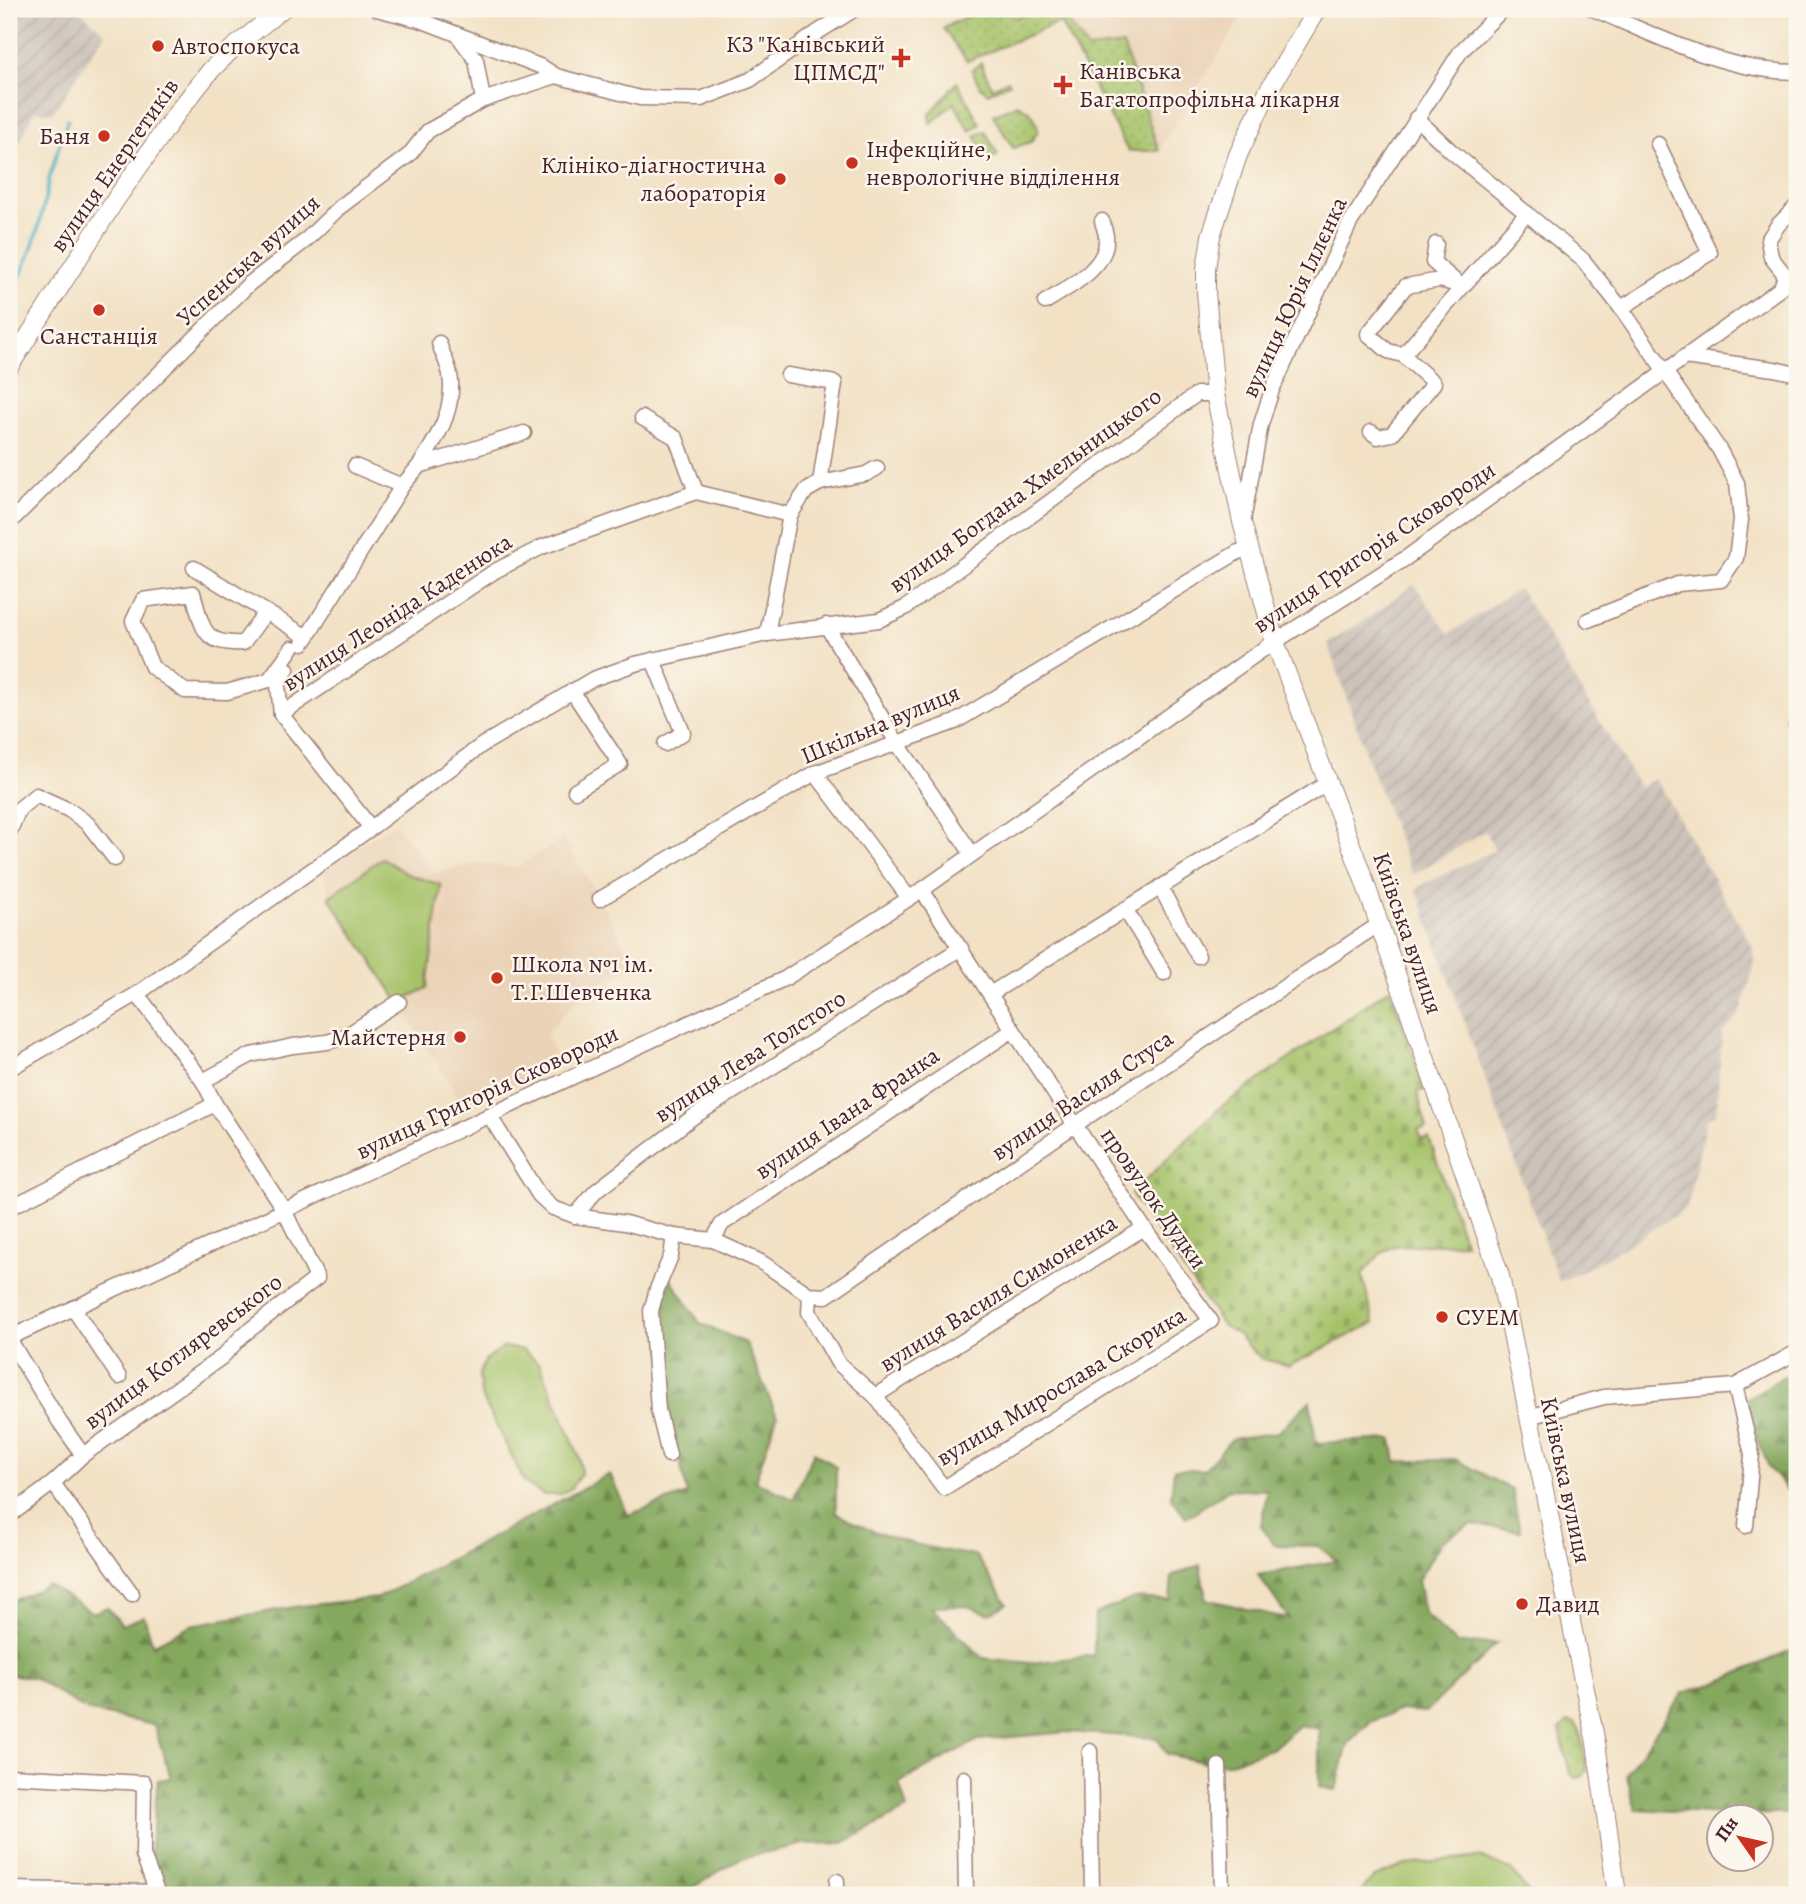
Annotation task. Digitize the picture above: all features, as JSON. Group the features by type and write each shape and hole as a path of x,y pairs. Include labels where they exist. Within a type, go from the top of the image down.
{"main road":[{"name":"вулиця Енергетиків","path":"9,367 116,199 176,114 232,48 282,9"},
{"name":"Київська вулиця","path":"1317,9 1267,93 1244,143 1211,236 1206,292 1215,394 1242,522 1275,642 1329,782 1500,1276 1596,1743 1617,1895"}],"street":[{"path":"377,9 423,21 458,37 542,67 556,76 640,98 701,99 750,80 855,9"},
{"path":"408,9 423,21"},
{"name":"вулиця Юрія Іллєнка","path":"1242,522 1261,424 1272,390 1350,223 1461,51 1503,9"},
{"path":"1593,9 1717,59 1772,72 1797,72"},
{"path":"458,37 476,60 484,100"},
{"name":"Успенська вулиця","path":"9,523 249,285 305,241 340,207 409,155 428,131 484,100 556,76"},
{"path":"1416,118 1451,151 1583,260 1621,308 1720,449 1737,483 1741,520 1736,558 1721,580 1678,584 1588,620"},
{"path":"1621,308 1710,253 1658,144"},
{"name":"вулиця Григорія Сковороди","path":"83,1455 9,1339 786,978 922,890 1275,642 1406,558 1781,288 1785,275 1771,257 1768,240 1777,225 1797,206"},
{"path":"1403,355 1527,213"},
{"path":"1045,302 1077,282 1098,264 1107,239 1102,221"},
{"path":"1436,244 1433,262 1461,286"},
{"path":"1371,432 1378,437 1392,434 1434,383 1403,355 1388,351 1368,334 1406,286 1440,280 1461,286"},
{"name":"вулиця Леоніда Каденюка","path":"439,343 450,374 450,407 437,439 402,486 278,685 281,714 495,571 542,547 696,492"},
{"path":"1684,357 1797,374"},
{"path":"788,375 835,383 820,483"},
{"name":"вулиця Богдана Хмельницького","path":"9,1069 137,994 371,828 482,745 593,679 653,660 767,634 879,620 905,608 1198,394 1215,394"},
{"path":"642,418 676,438 696,492 790,514"},
{"path":"419,466 524,433"},
{"path":"355,466 402,486"},
{"path":"767,634 790,514 806,491 820,483 866,474 877,468"},
{"name":"Шкільна вулиця","path":"600,899 815,773 896,741 955,722 1238,552 1250,549"},
{"name":"вулиця Леоніда Каденюка","path":"194,568 307,637"},
{"path":"219,585 192,593 144,600 133,621 152,667 185,691 227,692 269,680 292,648"},
{"path":"192,593 205,632 222,644 243,643 265,613"},
{"path":"826,625 896,741 972,854"},
{"path":"653,660 683,733 665,744"},
{"path":"572,691 620,764 575,790"},
{"path":"281,714 371,828"},
{"path":"815,773 909,898"},
{"path":"990,994 1329,782"},
{"path":"9,833 19,809 36,795 69,810 88,824 115,859"},
{"path":"1160,887 1198,956"},
{"name":"провулок Дудки","path":"922,890 1144,1228 1211,1321"},
{"path":"1125,909 1164,973"},
{"name":"вулиця Василя Стуса","path":"810,1295 825,1296 1075,1125 1378,925"},
{"name":"вулиця Лева Толстого","path":"575,1216 596,1191 693,1116 961,948"},
{"path":"137,994 203,1081 284,1210"},
{"path":"203,1081 251,1055 344,1037 399,1002"},
{"name":"вулиця Івана Франка","path":"713,1240 722,1224 1013,1030"},
{"path":"9,1208 215,1104"},
{"path":"489,1115 539,1195 553,1208 575,1216 625,1223 674,1236 713,1240 761,1262 810,1295"},
{"name":"вулиця Котляревського","path":"9,1516 53,1483 83,1455 222,1357 243,1335 317,1278 284,1210"},
{"name":"вулиця Василя Симоненка","path":"875,1396 1144,1228"},
{"path":"668,1455 658,1410 651,1311 671,1256 674,1236"},
{"name":"вулиця Мирослава Скорика","path":"810,1295 809,1312 838,1363 875,1396 944,1488 1211,1321"},
{"path":"73,1308 119,1377"},
{"path":"1528,1417 1604,1397 1735,1385 1797,1352"},
{"path":"1735,1385 1752,1454 1746,1526"},
{"path":"53,1483 132,1594"},
{"path":"1090,1751 1092,1895"},
{"path":"1219,1766 1222,1895"},
{"path":"9,1776 144,1783 142,1855 157,1894 9,1889"},
{"path":"964,1778 966,1895"}],"shaded area":[{"path":"9,9 78,9 105,33 53,113 35,111 9,163"},
{"path":"1096,9 1246,9 1159,151 1128,151 1063,23"},
{"path":"1414,584 1449,634 1519,588 1640,788 1655,778 1753,947 1754,966 1740,1014 1722,1033 1716,1115 1706,1119 1687,1208 1596,1264 1559,1282 1416,888 1495,850 1485,831 1412,875 1370,766 1328,643"},
{"name":"Школа №1 ім. Т.Г.Шевченка","path":"394,823 435,872 474,864 518,867 563,838 600,899 634,964 578,999 547,1033 557,1064 465,1109 399,1002 329,897 324,871"}],"green space":[{"path":"982,9 1012,9 1016,18 1034,9 1059,9 1088,49 1123,45 1159,151 1128,151 1060,22 967,61 943,28"},
{"path":"981,63 992,88 1008,80 1010,83 988,93 980,87 972,70"},
{"path":"957,82 980,124 970,131 954,103 930,124 930,114"},
{"path":"1017,104 1032,114 1038,131 1031,142 1013,148 993,115"},
{"path":"985,131 998,155 988,160 975,136"},
{"path":"382,858 407,874 441,885 427,988 399,1002 329,897"},
{"path":"1390,988 1425,1090 1417,1092 1427,1128 1418,1130 1421,1139 1429,1138 1465,1243 1395,1246 1382,1252 1362,1274 1374,1323 1289,1366 1260,1358 1236,1333 1223,1326 1131,1194 1222,1106"},
{"path":"671,1279 700,1323 746,1343 777,1416 755,1481 793,1499 814,1452 836,1467 836,1513 869,1529 904,1541 976,1556 1007,1604 989,1614 967,1606 931,1607 983,1658 1031,1663 1094,1655 1095,1614 1134,1598 1170,1600 1172,1576 1200,1565 1206,1599 1289,1619 1258,1575 1337,1561 1318,1546 1274,1545 1261,1526 1267,1490 1229,1489 1186,1518 1171,1497 1174,1469 1204,1470 1232,1439 1278,1432 1310,1401 1316,1443 1392,1439 1396,1462 1455,1459 1512,1490 1520,1531 1471,1524 1442,1541 1418,1580 1424,1613 1456,1644 1497,1643 1426,1712 1400,1710 1370,1722 1348,1744 1336,1790 1319,1787 1319,1729 1300,1725 1273,1748 1228,1763 1211,1764 1167,1754 1157,1738 1068,1732 978,1740 899,1783 907,1809 843,1843 804,1844 741,1858 692,1888 670,1895 168,1895 150,1854 158,1780 171,1778 154,1725 87,1711 34,1678 9,1674 9,1599 15,1600 48,1585 93,1613 107,1607 122,1625 144,1616 153,1645 191,1625 300,1606 378,1598 610,1474 628,1515 687,1494 668,1405 659,1313"},
{"path":"504,1347 523,1350 540,1364 579,1456 581,1474 571,1488 560,1495 544,1495 525,1483 481,1395 479,1375 486,1359"},
{"path":"1797,1369 1797,1502 1769,1468 1743,1401"},
{"path":"1797,1647 1797,1813 1774,1814 1774,1802 1704,1802 1704,1813 1636,1809 1626,1774 1683,1693 1721,1681"},
{"path":"1568,1722 1575,1723 1580,1731 1587,1771 1582,1777 1576,1778 1570,1774 1560,1730"},
{"path":"1479,1857 1511,1870 1528,1895 1358,1895 1374,1877 1405,1865"}],"waterway":[{"path":"15,285 33,246 52,169 68,119"}],"place":[{"name":"Автоспокуса","path":"158,46"},
{"name":"КЗ \"Канівський ЦПМСД\"","path":"901,58"},
{"name":"Канівська Багатопрофільна лікарня","path":"1063,85"},
{"name":"Баня","path":"104,136"},
{"name":"Інфекційне, неврологічне відділення","path":"852,163"},
{"name":"Клініко-діагностична лабораторія","path":"780,179"},
{"name":"Санстанція","path":"99,310"},
{"name":"Школа №1 ім. Т.Г.Шевченка","path":"497,978"},
{"name":"Майстерня","path":"460,1037"},
{"name":"СУЕМ","path":"1442,1317"},
{"name":"Давид","path":"1522,1604"}]}
